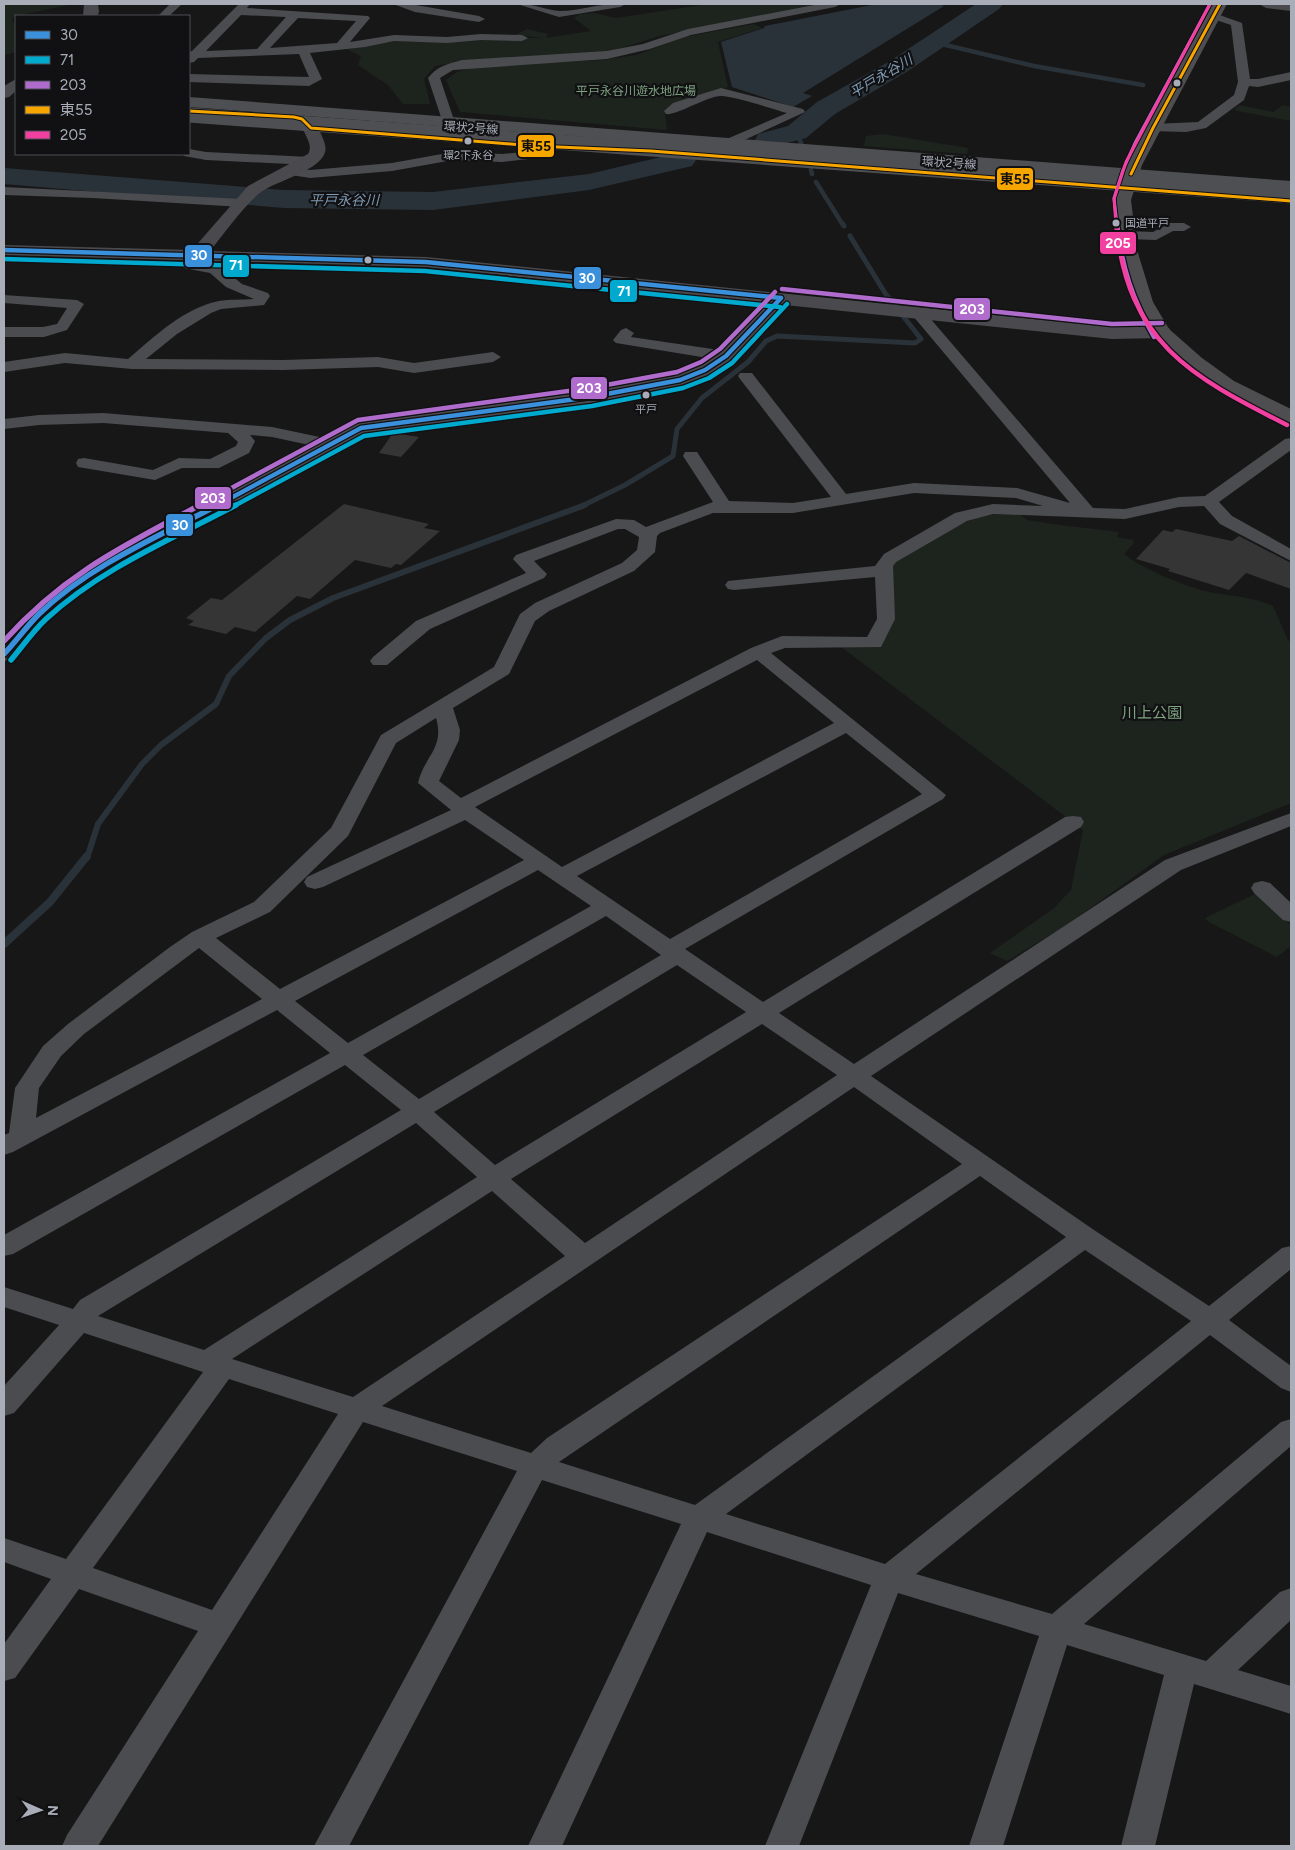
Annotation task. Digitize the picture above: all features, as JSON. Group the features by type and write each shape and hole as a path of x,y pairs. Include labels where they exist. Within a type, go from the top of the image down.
{"highway":[{"path":"1217,10 1152,128 1128,181 1123,211 1128,250 1144,302 1162,332 1194,362 1227,385 1291,418"}],"main road":[{"path":"190,102 324,110 727,144 1128,181 1291,201"},
{"name":"環状2号線","path":"190,110 1291,187"},
{"name":"環状2号線","path":"190,115 1291,196"},
{"path":"190,121 311,128 535,146 650,151 1128,181 1291,187"}],"street":[{"path":"164,15 176,4"},
{"path":"399,4 416,9 479,19"},
{"path":"523,4 559,14 620,4"},
{"path":"448,120 434,78 438,73 449,67 478,63 607,56 638,49 688,32 835,4"},
{"path":"1266,4 1291,7"},
{"path":"191,57 242,7 295,14 364,18 341,46"},
{"path":"1152,128 1171,129 1202,125 1240,97 1244,82 1236,23 1217,10"},
{"path":"260,52 295,14"},
{"path":"191,57 303,50 394,38 447,40 481,37 522,38"},
{"path":"190,78 309,82 316,79 303,50"},
{"path":"1244,82 1258,83 1291,76"},
{"path":"4,95 15,84"},
{"path":"670,111 677,106 721,92 799,112 727,144"},
{"path":"132,364 161,339 204,310 215,306 259,302 263,296 235,288 225,282 215,270 189,265 246,198 261,184 310,161 318,150 311,128 302,119 190,110"},
{"path":"190,153 206,156 310,161"},
{"path":"290,171 310,174 392,167 453,156 502,158 532,155"},
{"path":"4,191 57,191 84,195 246,198"},
{"path":"1127,235 1156,236 1170,227 1184,227"},
{"path":"4,250 426,262 1112,333 1162,332"},
{"path":"4,654 39,614 81,581 110,563 328,444 361,428 381,423 557,402 655,386 680,380 705,370 726,356 781,298"},
{"path":"4,299 77,304 62,327 44,332 4,332"},
{"path":"918,313 1088,513"},
{"path":"626,333 621,340 726,356"},
{"path":"4,367 65,358 132,364 283,365 378,362 414,368 493,356"},
{"path":"746,376 842,500"},
{"path":"4,424 39,420 103,418 272,432 328,444"},
{"path":"84,462 155,475 179,462 213,464 243,448 246,441 235,432 237,428"},
{"path":"12,1141 27,1088 52,1051 76,1029 178,952 200,938 462,809 758,652 782,642 874,644 886,619 884,565 890,558 961,517 993,509 1125,514 1179,502 1209,502 1291,443"},
{"path":"691,456 724,506"},
{"path":"262,907 340,832 388,740 502,670 527,618 542,607 628,567 646,552 648,535 654,529 685,516 724,506 793,508 914,488 994,490 1017,493 1088,513"},
{"path":"1209,502 1226,520 1291,556"},
{"path":"380,661 423,625 538,574 522,559 616,524 628,524 648,535"},
{"path":"734,585 884,571"},
{"path":"4,1405 90,1307 417,1110 673,952 936,796 758,652"},
{"path":"443,706 450,733 448,743 429,773 428,783 462,809 855,1076 1085,1237 1210,1320 1291,1381"},
{"path":"561,876 847,724"},
{"path":"79,1846 356,1409 1025,961 1173,865 1291,819"},
{"path":"4,1668 72,1574 214,1365 493,1178 1073,822"},
{"path":"12,1141 539,861"},
{"path":"1262,888 1291,914"},
{"path":"4,1247 606,907"},
{"path":"200,938 417,1110 584,1257"},
{"path":"331,1846 535,1466 557,1446 980,1164"},
{"path":"545,1846 699,1518 1085,1237"},
{"path":"782,1846 889,1578 1291,1255"},
{"path":"4,1297 889,1578 1291,1700"},
{"path":"986,1846 1057,1629 1291,1430"},
{"path":"4,1550 219,1625"},
{"path":"1138,1846 1196,1671 1291,1601"}],"green space":[{"path":"4,4 73,4 15,15 12,19 15,26 15,52 4,55"},
{"path":"708,4 818,4 660,36 609,52 471,60 435,66 424,79 430,104 403,104 388,85 358,65 361,56 346,49 393,41 451,42 483,38 543,38 515,35 527,29 548,34 546,38 591,31 574,18 580,14 594,13 616,18"},
{"name":"平戸永谷川遊水地広場","path":"754,24 762,28 718,42 728,87 672,105 665,112 667,130 460,112 446,80 457,72 477,66 603,60 636,55 685,37"},
{"path":"1239,105 1273,112 1283,105 1291,107 1291,121 1233,110"},
{"path":"883,134 968,148 967,154 864,146 866,136"},
{"name":"川上公園","path":"987,514 1021,515 1027,520 1119,532 1117,537 1133,540 1134,543 1124,554 1152,571 1196,588 1264,602 1273,606 1288,640 1291,642 1291,803 1164,855 1067,925 1007,961 990,953 1053,909 1071,890 1083,830 836,643 874,643 884,565 964,523"},
{"path":"1257,893 1291,925 1291,946 1277,957 1209,922 1205,918"}],"shaded area":[{"path":"877,4 939,4 944,6 803,93 812,96 793,107 732,87 721,42 764,28 765,26"}],"building":[{"path":"393,433 419,437 401,457 379,453"},
{"path":"344,504 429,524 424,528 440,531 401,565 396,564 391,568 355,560 310,599 297,596 255,632 235,627 226,634 188,625 194,621 186,618 211,598 222,600"},
{"path":"1176,529 1232,541 1239,536 1291,563 1291,589 1246,573 1229,590 1136,559 1163,530 1172,532"}],"waterway":[{"name":"平戸永谷川","path":"768,140 797,132 826,108 899,66 991,4"},
{"path":"933,42 1034,66 1143,85"},
{"path":"797,132 802,146"},
{"name":"平戸永谷川","path":"4,176 284,199 433,201 589,182 682,160"},
{"path":"811,170 812,174"},
{"path":"816,182 843,225"},
{"path":"582,506 625,485 673,456 677,429 702,398 748,362 766,341 777,336 915,343 921,339 885,293 850,236"},
{"path":"87,858 98,824 142,764 161,745 216,704 229,676 266,638 290,620 333,598 585,505"},
{"path":"4,944 50,902 87,856"}],"transit line":[{"name":"203","path":"1154,337 1136,306 1120,253 1114,198 1123,170 1135,143 1210,4"},
{"name":"205","path":"1210,4 1126,162 1114,199 1119,252 1136,306 1156,338 1189,368 1222,392 1287,425"},
{"name":"東55","path":"1131,174 1153,128 1220,4"},
{"name":"東55","path":"190,111 294,117 302,119 311,128 535,146 651,151 1291,201"},
{"name":"30","path":"4,250 426,262 781,298"},
{"name":"71","path":"4,259 425,271 780,307"},
{"name":"203","path":"782,289 1112,324 1162,323"},
{"name":"203","path":"4,641 51,594 104,556 358,420 590,388 677,372 701,362 720,349 775,292"},
{"name":"30","path":"4,654 39,614 74,585 109,563 361,428 591,397 680,380 705,370 726,356 781,298"},
{"name":"71","path":"11,660 45,620 79,592 113,571 364,436 592,406 683,388 709,378 732,363 787,304"}],"place":[{"name":"環2下永谷","path":"468,141"},
{"name":"国道平戸","path":"1116,223"},
{"name":"平戸","path":"646,395"}]}
